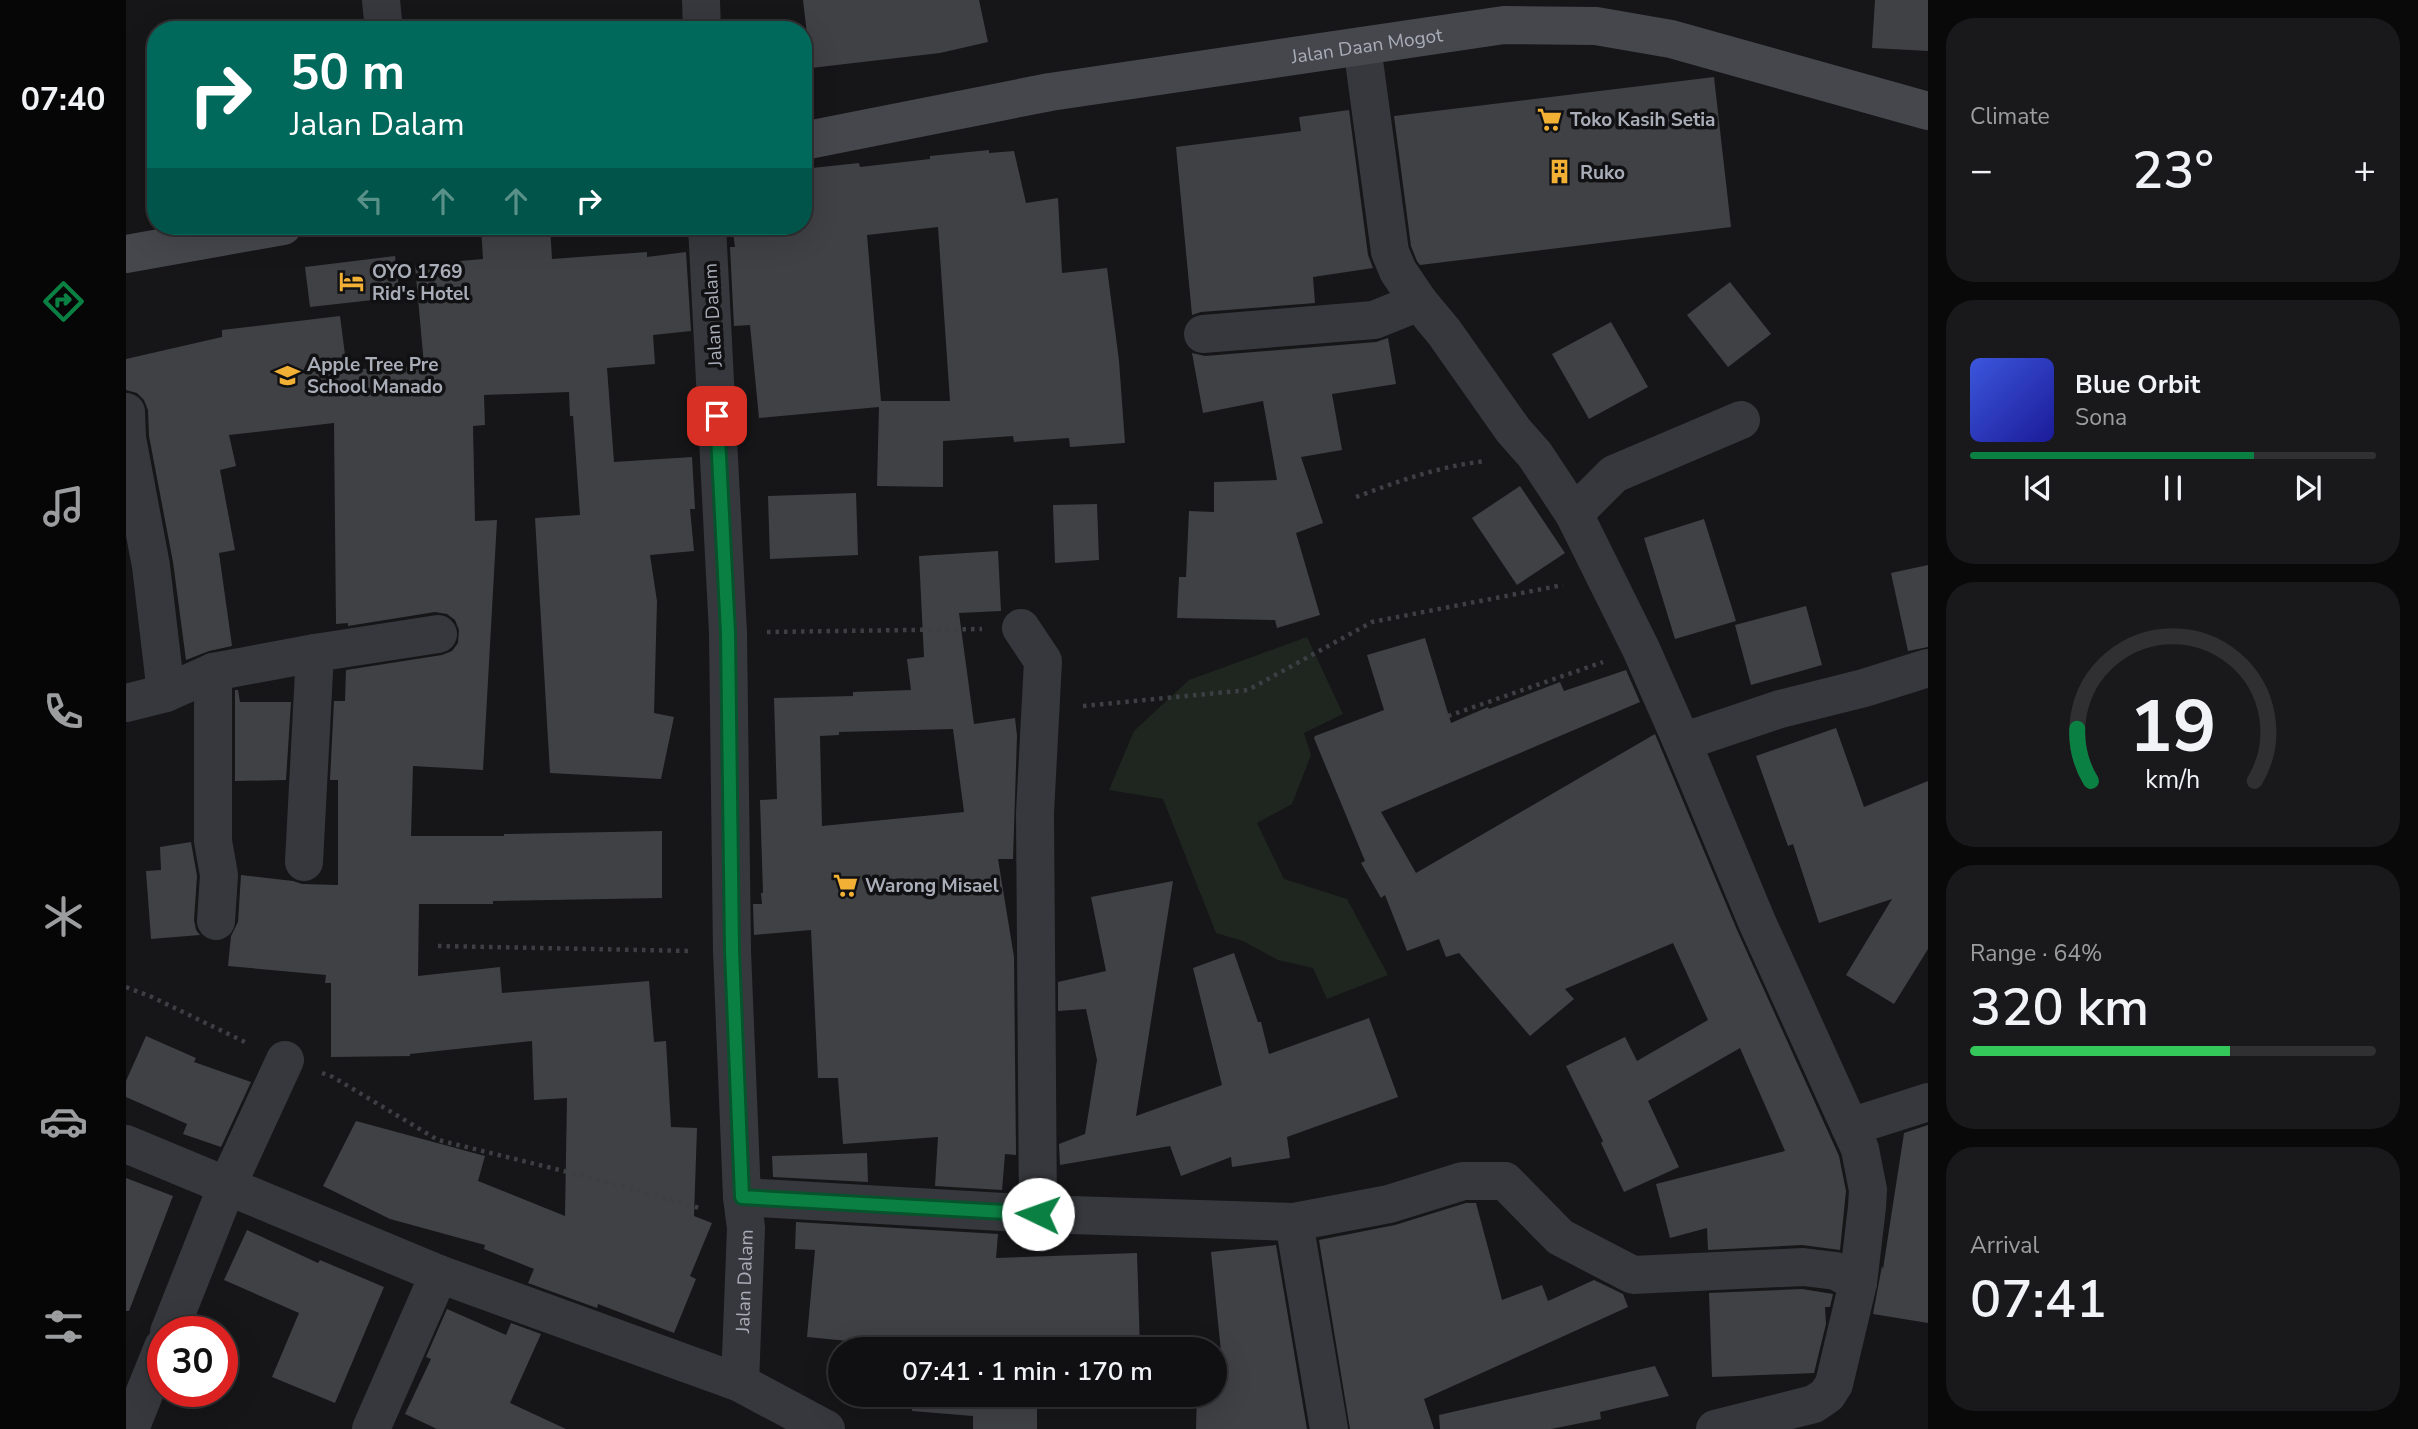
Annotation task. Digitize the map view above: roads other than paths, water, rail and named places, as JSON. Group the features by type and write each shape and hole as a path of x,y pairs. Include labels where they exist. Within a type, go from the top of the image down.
{"main road":[{"name":"Jalan Daan Mogot","path":"812,139 1051,92 1504,25 1596,26 1671,39 1928,111"},
{"path":"126,254 233,235"}],"street":[{"path":"381,0 383,21"},
{"path":"701,0 702,21"},
{"path":"1362,47 1391,252 1398,271 1513,430 1535,455 1574,514 1641,649 1757,922 1860,1149 1868,1191 1858,1283 1834,1384 1827,1395 1814,1404 1715,1429"},
{"name":"Jalan Dalam","path":"707,235 728,633 732,951 744,1212 740,1383"},
{"path":"1203,334 1374,320 1419,302"},
{"path":"126,412 127,438 152,566 166,693"},
{"path":"1574,514 1614,474 1741,420"},
{"path":"1021,628 1043,661 1035,813 1038,1214"},
{"path":"126,704 166,693 213,672 438,634"},
{"path":"304,862 315,653"},
{"path":"1682,742 1780,709 1864,688 1928,668"},
{"path":"213,672 213,841 219,875 216,922"},
{"path":"175,1316 227,1186 285,1059"},
{"path":"1850,1127 1928,1102"},
{"path":"126,1144 439,1274 740,1383 826,1429"},
{"path":"744,1212 1038,1214 1294,1222 1389,1204 1463,1181 1505,1181 1560,1237 1633,1275 1803,1267 1836,1272 1858,1283"},
{"path":"1294,1222 1329,1429"},
{"path":"371,1429 439,1274"},
{"path":"130,1429 147,1387"}],"place":[{"name":"Toko Kasih Setia","path":"1550,119"},
{"name":"Ruko","path":"1560,172"},
{"name":"OYO 1769 Rid's Hotel","path":"352,282"},
{"name":"Apple Tree Pre School Manado","path":"287,375"},
{"name":"Warong Misael","path":"845,885"}]}
